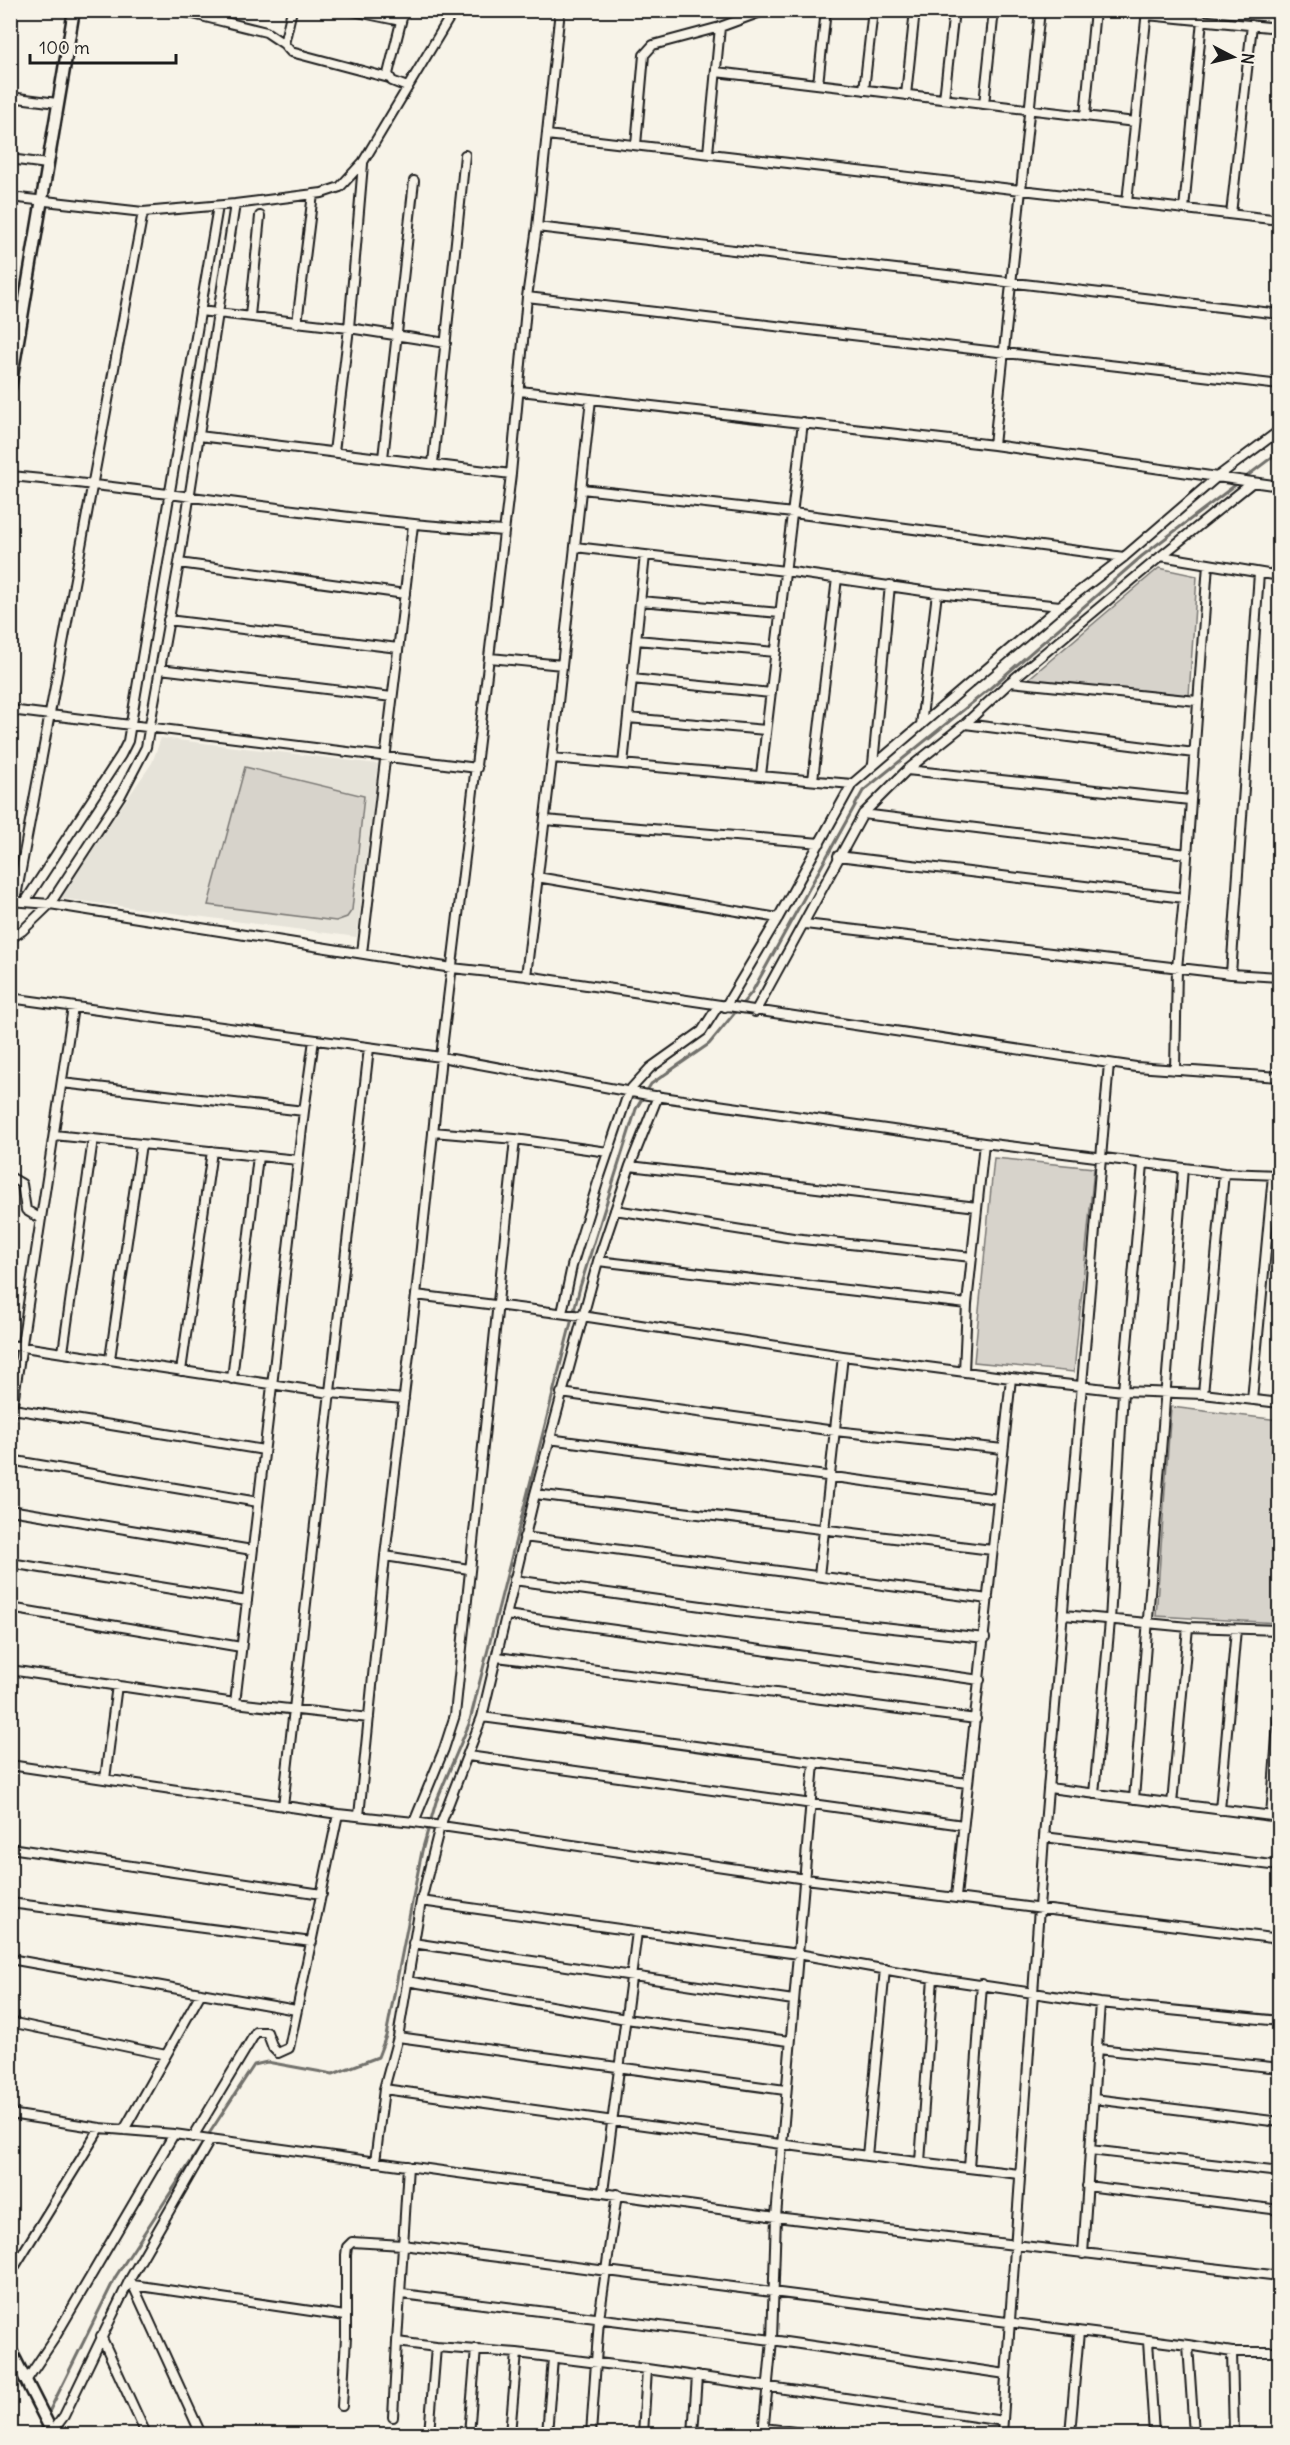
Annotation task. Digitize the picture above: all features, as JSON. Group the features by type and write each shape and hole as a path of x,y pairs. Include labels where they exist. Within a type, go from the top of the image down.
{"street":[{"path":"10,388 74,10"},
{"path":"177,10 266,32 284,44 291,52 389,78 407,87"},
{"path":"284,44 292,10"},
{"path":"348,10 401,21"},
{"path":"389,78 404,10"},
{"path":"10,197 143,212 235,204 313,194 340,187 363,162 454,10"},
{"path":"359,1816 385,1556 441,1057 511,474 527,297 537,227 560,10"},
{"path":"636,145 644,55 648,48 720,27 766,10"},
{"path":"818,84 826,10"},
{"path":"864,90 873,10"},
{"path":"906,95 915,10"},
{"path":"944,99 954,10"},
{"path":"984,104 994,10"},
{"path":"994,445 1040,10"},
{"path":"1085,116 1095,10"},
{"path":"1126,202 1147,13 1280,28"},
{"path":"1184,209 1202,21"},
{"path":"1231,214 1252,25"},
{"path":"708,153 720,27"},
{"path":"716,72 1135,122"},
{"path":"10,97 57,103"},
{"path":"547,135 1280,220"},
{"path":"433,463 465,155"},
{"path":"10,159 47,164"},
{"path":"334,452 349,328 363,162"},
{"path":"383,458 414,182"},
{"path":"297,323 313,194"},
{"path":"10,939 22,931 50,904 131,777 146,747 179,563 235,204"},
{"path":"25,902 128,741 218,206"},
{"path":"143,212 50,715 13,901 50,904 452,968 526,976 755,1012 1109,1063 1280,1077"},
{"path":"250,316 260,216"},
{"path":"537,227 1280,314"},
{"path":"527,297 1005,351 1280,385"},
{"path":"200,311 349,328 446,343"},
{"path":"520,391 994,445 1280,486"},
{"path":"526,976 591,399"},
{"path":"761,775 803,422"},
{"path":"562,1313 572,1266 608,1152 632,1092 650,1068 702,1031 722,1006 778,918 852,784 1060,606 1124,556 1217,477 1280,430"},
{"path":"199,436 511,474"},
{"path":"10,476 171,492 413,525 503,531"},
{"path":"755,1012 805,924 838,856 863,814 907,770 965,724 1010,682 1253,482"},
{"path":"582,489 793,513 1124,556"},
{"path":"362,953 413,525"},
{"path":"575,548 785,571 937,593 1060,606"},
{"path":"623,764 645,555"},
{"path":"1161,556 1280,576"},
{"path":"179,563 405,594"},
{"path":"1175,1070 1177,968 1208,564"},
{"path":"1231,974 1259,573"},
{"path":"813,780 837,578"},
{"path":"873,764 890,585"},
{"path":"921,725 937,593"},
{"path":"640,601 780,613"},
{"path":"168,620 398,648"},
{"path":"636,640 776,652"},
{"path":"490,658 562,665"},
{"path":"160,669 392,697"},
{"path":"632,678 771,693"},
{"path":"1010,682 1197,701"},
{"path":"10,710 477,768"},
{"path":"628,718 766,730"},
{"path":"965,724 1194,753"},
{"path":"552,758 852,784"},
{"path":"907,770 1190,800"},
{"path":"863,814 1187,854"},
{"path":"544,820 820,843"},
{"path":"838,856 1184,898"},
{"path":"537,878 778,918"},
{"path":"805,924 1177,968 1280,977"},
{"path":"10,998 441,1057 648,1095 984,1143 1224,1173 1276,1175 1252,1400"},
{"path":"10,1423 73,1007"},
{"path":"235,1703 314,1040"},
{"path":"283,1806 369,1048"},
{"path":"1002,2434 1044,1837 1084,1386 1109,1063"},
{"path":"62,1083 304,1111"},
{"path":"375,2162 384,2089 398,2037 421,1901 440,1826 482,1717 534,1494 597,1262 657,1096"},
{"path":"433,1132 515,1139 608,1152"},
{"path":"54,1135 298,1160"},
{"path":"63,1352 93,1139"},
{"path":"414,1822 444,1749 455,1715 515,1139"},
{"path":"963,1371 967,1304 984,1143"},
{"path":"110,1359 141,1144"},
{"path":"181,1371 212,1151"},
{"path":"232,1379 258,1156"},
{"path":"1094,1794 1110,1621 1123,1390 1143,1164"},
{"path":"630,1166 977,1207"},
{"path":"1134,1799 1183,1168"},
{"path":"1203,1394 1224,1173"},
{"path":"10,1177 22,1184 26,1210 41,1219"},
{"path":"615,1210 793,1238 972,1257"},
{"path":"597,1262 967,1304"},
{"path":"416,1295 562,1313 843,1356 1084,1386 1164,1394 1203,1394 1280,1403"},
{"path":"10,1345 330,1393 404,1399"},
{"path":"819,1576 843,1356"},
{"path":"956,1896 1011,1377"},
{"path":"561,1393 835,1431 1003,1449"},
{"path":"13,1408 264,1450"},
{"path":"549,1439 998,1499"},
{"path":"10,1460 258,1502"},
{"path":"534,1494 992,1550"},
{"path":"10,1510 252,1550"},
{"path":"524,1537 988,1599"},
{"path":"385,1556 469,1569"},
{"path":"10,1563 246,1601"},
{"path":"514,1580 752,1613 985,1638"},
{"path":"10,1608 241,1647"},
{"path":"506,1615 980,1680"},
{"path":"1064,1615 1188,1627 1280,1630"},
{"path":"1172,1804 1188,1627"},
{"path":"1220,1810 1236,1629"},
{"path":"497,1657 976,1719"},
{"path":"10,1670 235,1703 369,1718"},
{"path":"105,1779 117,1685"},
{"path":"1049,1788 1275,1817 1280,1697"},
{"path":"482,1717 967,1783"},
{"path":"468,1756 963,1825"},
{"path":"810,2434 764,2432 772,2340 776,2217 785,2090 806,1879 814,1762"},
{"path":"10,1765 338,1814 414,1822 806,1879 956,1896 1039,1910 1280,1939"},
{"path":"193,2137 256,2032 267,2032 273,2048 278,2053 289,2048 338,1814"},
{"path":"1044,1837 1280,1866"},
{"path":"10,1848 322,1894"},
{"path":"421,1901 798,1954 933,1978 1100,2003 1280,2021"},
{"path":"10,1903 312,1942"},
{"path":"603,2192 637,1932"},
{"path":"413,1943 793,2000"},
{"path":"10,1959 296,2010"},
{"path":"867,2156 885,1969"},
{"path":"920,2163 933,1978"},
{"path":"407,1981 626,2019 789,2041"},
{"path":"969,2168 982,1984"},
{"path":"124,2130 201,1993"},
{"path":"1083,2254 1100,2003"},
{"path":"10,2022 166,2055"},
{"path":"398,2037 785,2090"},
{"path":"1098,2049 1280,2068"},
{"path":"384,2089 867,2156 1019,2174"},
{"path":"1094,2099 1280,2122"},
{"path":"10,2114 100,2128 174,2134 776,2217 1280,2276"},
{"path":"10,2274 100,2128"},
{"path":"26,2381 54,2339 174,2134"},
{"path":"53,2434 64,2416 101,2336 210,2140"},
{"path":"1090,2150 1280,2172"},
{"path":"393,2417 408,2166"},
{"path":"1087,2186 1280,2210"},
{"path":"591,2434 599,2319 616,2194"},
{"path":"342,2406 346,2255 349,2244 357,2241 774,2292 1232,2352 1280,2352"},
{"path":"132,2282 345,2316"},
{"path":"132,2282 201,2434"},
{"path":"402,2294 772,2340 1006,2374"},
{"path":"1070,2434 1079,2332"},
{"path":"101,2336 146,2434"},
{"path":"1148,2341 1154,2434"},
{"path":"397,2342 517,2353 647,2369 1003,2421"},
{"path":"1188,2345 1194,2434"},
{"path":"429,2434 436,2347"},
{"path":"10,2349 53,2434"},
{"path":"469,2434 476,2349"},
{"path":"1232,2352 1234,2434"},
{"path":"510,2434 517,2353"},
{"path":"547,2434 553,2358"},
{"path":"643,2434 647,2369"},
{"path":"693,2434 697,2376"}],"shaded area":[{"path":"1159,568 1197,576 1189,696 1026,681"},
{"path":"161,738 378,764 357,937 58,898 152,763"},
{"path":"245,767 364,796 352,910 347,917 336,921 208,905"},
{"path":"994,1158 1094,1168 1074,1372 974,1362"},
{"path":"1171,1407 1279,1420 1279,1623 1156,1616"}],"waterway":[{"path":"47,2416 116,2276 254,2065 267,2062 333,2074 378,2057 386,2036 422,1851 436,1802 469,1724 580,1287 636,1109 651,1084 709,1044 752,992 863,791 988,690 1142,556 1280,451"},
{"path":"38,2434 45,2422"}]}
